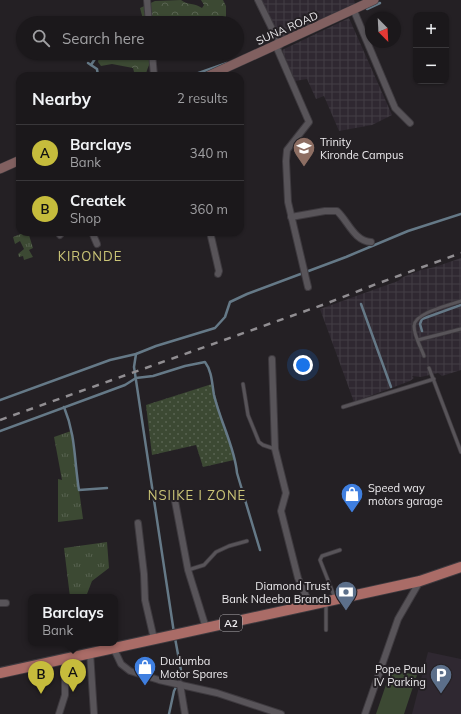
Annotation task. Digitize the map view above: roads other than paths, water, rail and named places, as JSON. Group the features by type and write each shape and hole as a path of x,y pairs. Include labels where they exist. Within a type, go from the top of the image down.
{"main road":[{"name":"A2","path":"0,673 90,652 420,581 461,567"}],"street":[{"path":"147,0 148,16"},
{"path":"258,0 309,122 287,150 287,198 308,287"},
{"name":"SUNA ROAD","path":"217,72 278,46 358,6 374,0"},
{"path":"358,6 395,108 410,123"},
{"path":"153,60 154,72"},
{"path":"0,169 16,162"},
{"path":"291,217 325,211 337,211 358,237 365,241 371,242"},
{"path":"94,236 97,244"},
{"path":"211,236 220,271 218,274"},
{"path":"272,359 275,449 286,493 281,508 298,578 310,605"},
{"path":"175,501 188,570 206,628"},
{"path":"138,522 144,574 145,600 154,639"},
{"path":"365,714 398,619 420,581"},
{"path":"113,647 121,664 130,671 158,680 217,693 281,714"},
{"path":"90,652 94,714"},
{"path":"59,714 65,695 65,658"},
{"path":"180,684 185,714"}],"lane":[{"path":"424,356 414,325 419,317 461,300"},
{"path":"418,340 461,329"},
{"path":"429,368 461,449"},
{"path":"343,407 434,379"},
{"path":"243,384 248,415 256,436 260,444 275,449"},
{"path":"188,570 204,565 216,552 229,546 247,541"},
{"path":"326,630 331,601 320,560 322,556 340,550"}],"waterway":[{"path":"367,9 380,3"},
{"path":"91,65 94,60"},
{"path":"88,63 97,69 97,72"},
{"path":"201,72 227,63"},
{"path":"0,400 110,360 136,354 156,346 215,328 225,317 230,302 247,294 346,257 408,231 461,214"},
{"path":"361,304 391,387"},
{"path":"422,331 420,324 422,319 461,305"},
{"path":"136,354 134,367 174,633"},
{"path":"0,431 125,385 136,378 153,376 185,366 205,362 210,373 214,395 236,464 237,473 260,550"},
{"path":"64,407 73,438 79,490 107,488"},
{"path":"169,714 174,691 182,676 175,638"}],"railway":[{"path":"0,420 325,304 461,253"}],"place":[{"name":"Trinity Kironde Campus","path":"304,168"},
{"name":"Speed way motors garage","path":"352,514"},
{"name":"Diamond Trust Bank Ndeeba Branch","path":"346,612"},
{"name":"Dudumba Motor Spares","path":"145,686"},
{"name":"Barclays","path":"73,692"},
{"name":"Createk","path":"41,694"},
{"name":"Pope Paul IV Parking","path":"441,694"}],"district":[{"name":"KIRONDE","path":"90,256"},
{"name":"NSIIKE I ZONE","path":"197,495"}]}
